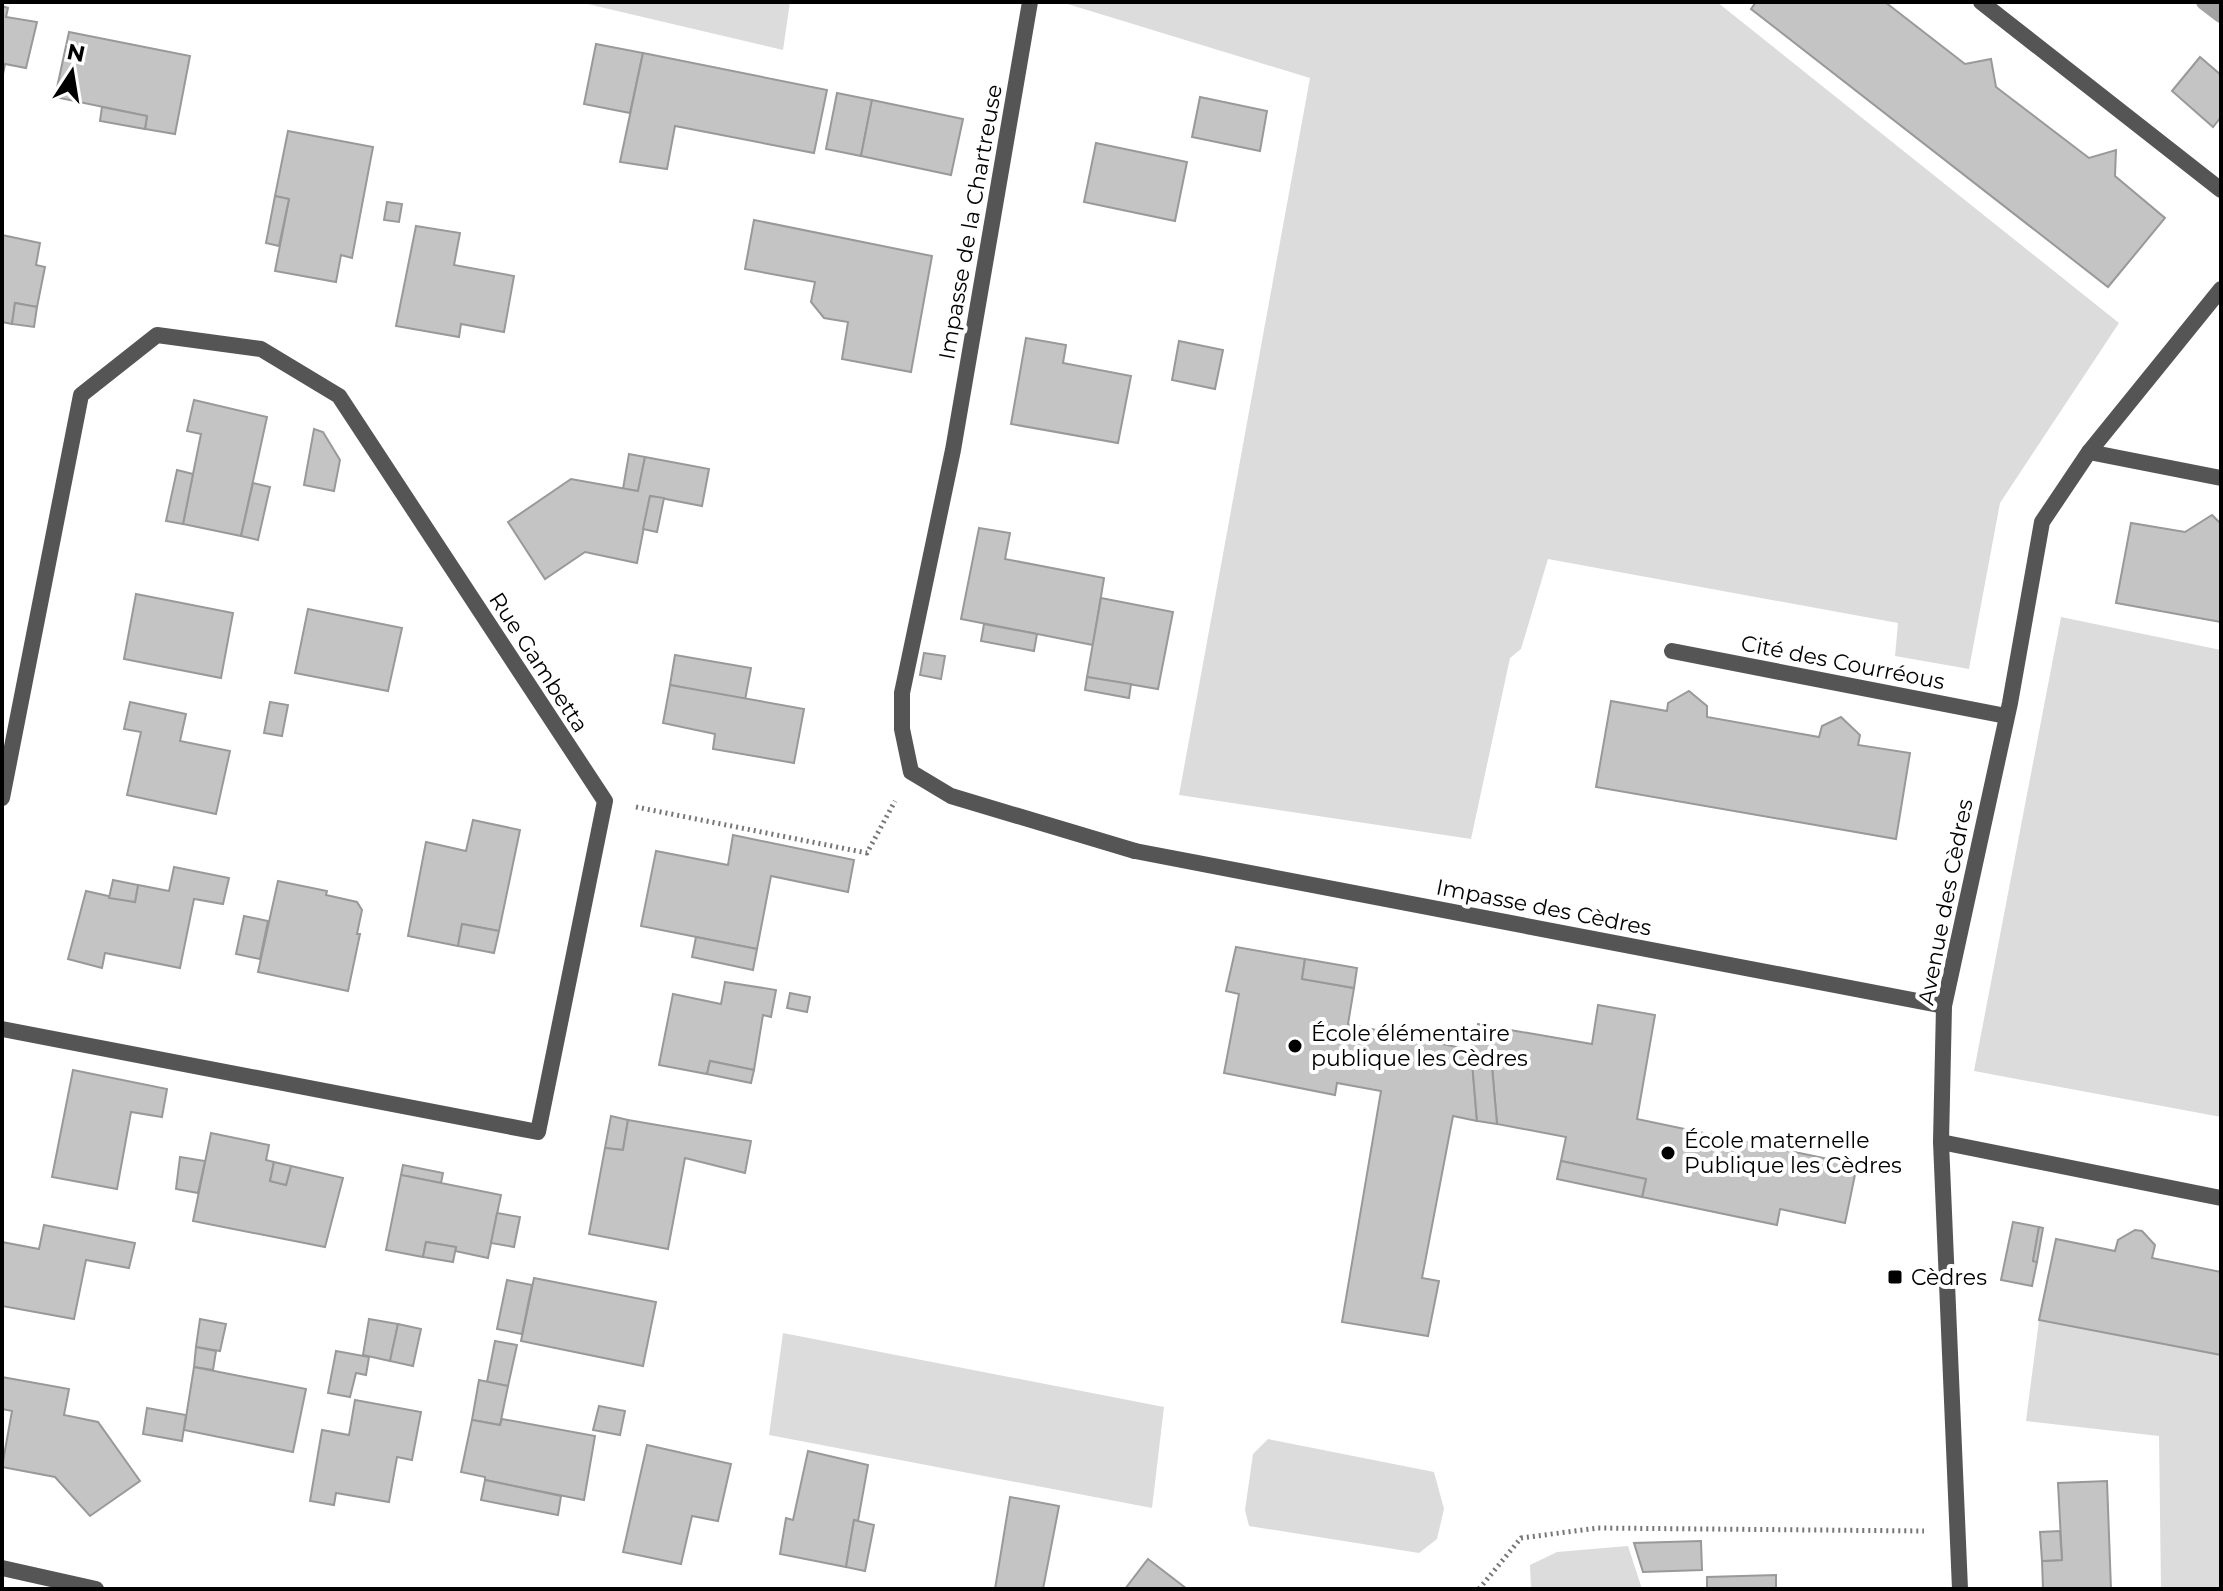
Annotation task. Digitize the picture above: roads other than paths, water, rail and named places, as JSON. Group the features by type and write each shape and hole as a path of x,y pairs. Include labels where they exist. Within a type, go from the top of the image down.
{"street":[{"name":"Impasse de la Chartreuse","path":"911,772 902,729 902,693 953,450 1030,2"},
{"path":"1981,2 2221,190"},
{"name":"Avenue des Cèdres","path":"1960,1589 1941,1142 1944,1006 2006,716 2042,522 2089,452 2221,289"},
{"name":"Rue Gambetta","path":"2,798 81,395 157,335 261,349 339,396 605,801 538,1132 2,1029"},
{"path":"2089,452 2221,478"},
{"name":"Cité des Courréous","path":"1672,651 2006,716"},
{"name":"Impasse des Cèdres","path":"911,772 951,796 1135,851 1944,1006"},
{"path":"1941,1142 2221,1198"},
{"path":"2,1568 96,1589"}],"waterway":[{"path":"2204,2 2221,15"}],"place":[{"name":"École élémentaire publique les Cèdres","path":"1295,1046"},
{"name":"École maternelle Publique les Cèdres","path":"1668,1153"},
{"name":"Cèdres","path":"1895,1277"}]}
